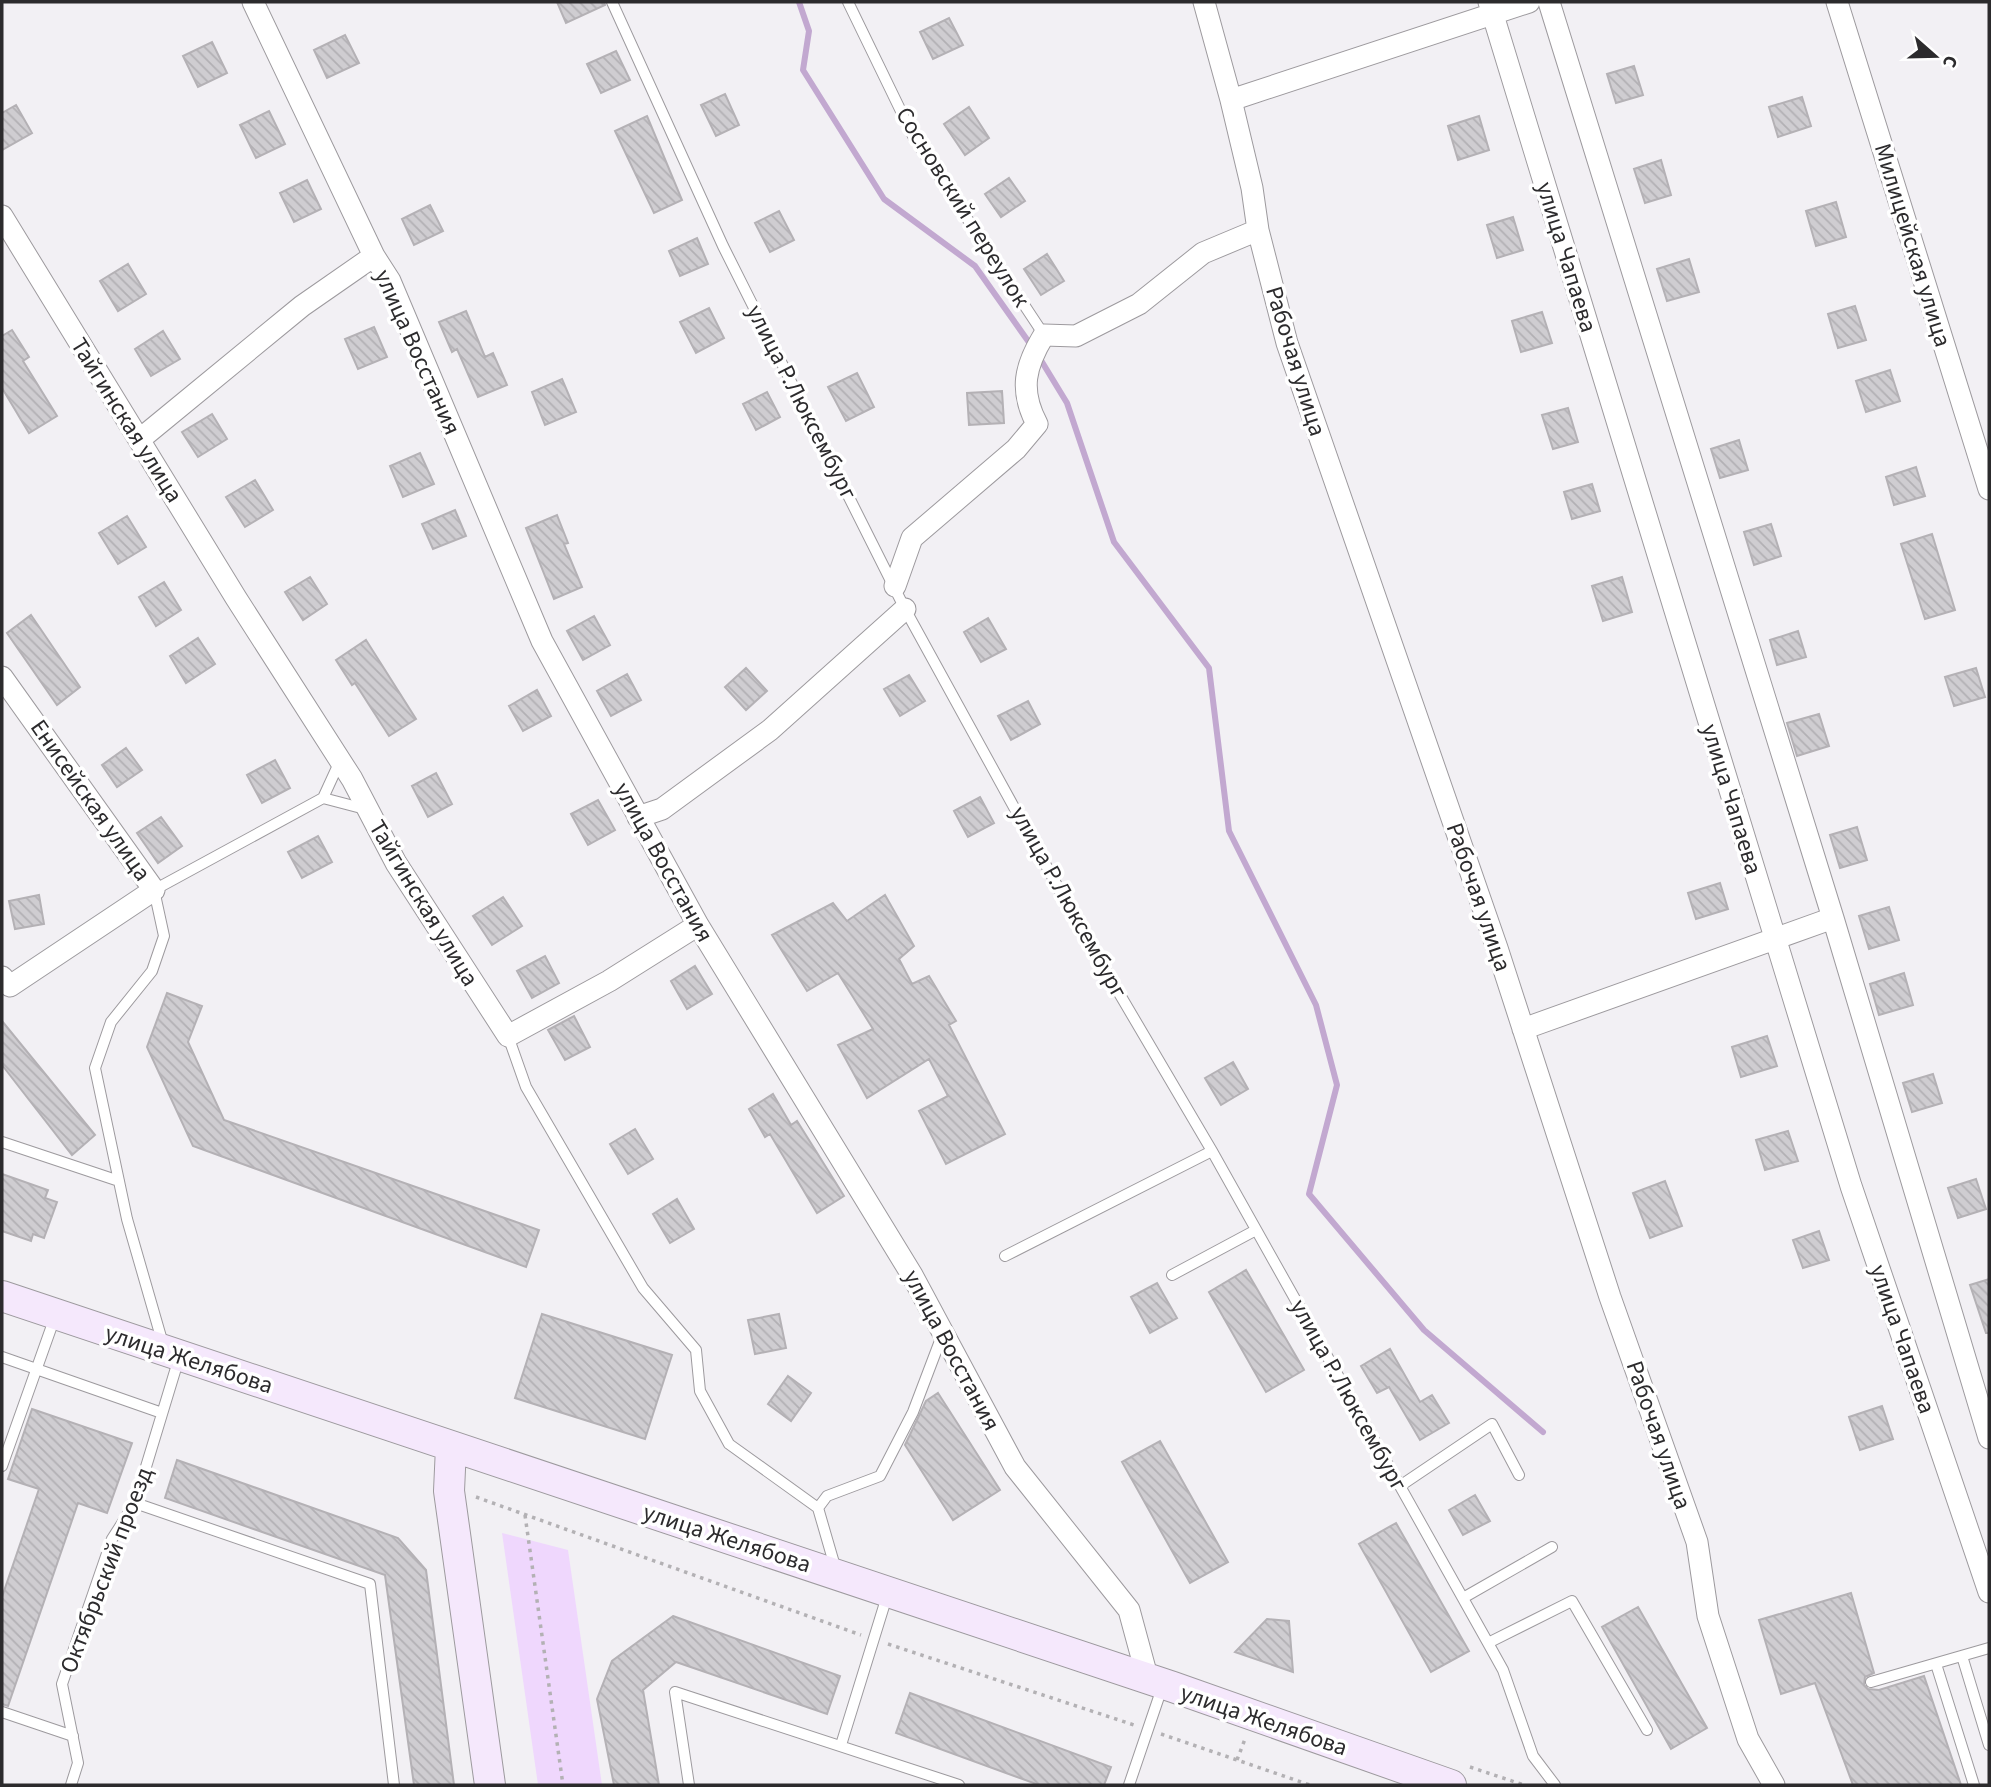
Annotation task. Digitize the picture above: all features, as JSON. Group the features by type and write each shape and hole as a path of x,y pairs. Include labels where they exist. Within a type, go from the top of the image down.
{"street":[{"name":"улица Восстания","path":"253,2 374,256 390,281 542,641 698,925 912,1275 1014,1466 1129,1610 1156,1682"},
{"name":"Рабочая улица","path":"1204,2 1231,100 1252,188 1258,230 1287,343 1523,1029 1610,1297 1697,1542 1708,1616 1748,1739 1774,1785"},
{"path":"1231,100 1491,7 1529,2"},
{"path":"1549,2 1833,918 1989,1438"},
{"name":"Милицейская улица","path":"1837,2 1989,489"},
{"name":"улица Чапаева","path":"1491,7 1851,1186 1989,1591"},
{"name":"Тайгинская улица","path":"2,216 340,761 396,863 508,1036"},
{"path":"895,586 912,538 1016,450 1037,424 1026,401 1029,359 1044,335 1076,336 1139,304 1203,253 1258,230"},
{"path":"139,440 302,306 374,256"},
{"path":"638,817 662,809 770,730 905,609"},
{"name":"Енисейская улица","path":"2,677 154,890"},
{"path":"2,977 10,986 154,890"},
{"path":"1523,1029 1833,918"},
{"path":"508,1036 609,982 698,925"},
{"name":"улица Желябова","path":"2,1296 837,1574 1451,1785"},
{"path":"451,1447 449,1491 490,1785"}],"lane":[{"name":"улица Р.Люксембург","path":"612,2 723,246 905,609 1076,920 1212,1151 1503,1670 1533,1756 1555,1785"},
{"name":"Сосновский переулок","path":"848,2 914,138 1044,335"},
{"path":"172,1353 119,1181 95,1068 111,1022 152,971 164,936 154,890 323,798 340,761"},
{"path":"323,798 368,810"},
{"name":"Тайгинская улица","path":"508,1036 526,1087 643,1288 696,1349 700,1391 729,1444 818,1508"},
{"path":"2,1142 119,1181"},
{"path":"1005,1256 1212,1151"},
{"path":"1172,1275 1256,1230"},
{"path":"2,1466 56,1315"},
{"path":"837,1574 818,1508 827,1496 880,1476 913,1412 943,1333"},
{"name":"Октябрьский проезд","path":"71,1785 78,1763 62,1684 112,1539 135,1503 162,1413 172,1353"},
{"path":"2,1357 162,1413"},
{"path":"1401,1486 1492,1424 1519,1475"},
{"path":"135,1503 370,1584 394,1785"},
{"path":"1463,1598 1552,1547"},
{"path":"841,1745 888,1593"},
{"path":"1488,1643 1572,1601 1647,1730"},
{"path":"1871,1682 1989,1648"},
{"path":"1962,1656 1989,1745"},
{"path":"1936,1664 1973,1785"},
{"path":"1129,1785 1156,1682"},
{"path":"689,1785 675,1692 959,1785"},
{"path":"2,1712 73,1736"}],"path":[{"path":"525,1515 563,1785"}],"shaded area":[{"path":"502,1533 568,1550 602,1785 538,1785"}],"building":[{"path":"557,2 604,2 605,5 566,23"},
{"path":"949,18 963,45 933,59 920,32"},
{"path":"345,35 359,63 327,78 314,50"},
{"path":"212,42 227,73 198,87 183,56"},
{"path":"616,51 630,80 601,93 587,64"},
{"path":"1634,66 1643,95 1616,103 1607,74"},
{"path":"725,94 739,125 716,136 701,105"},
{"path":"1802,97 1811,126 1778,137 1769,107"},
{"path":"16,105 32,133 2,150 2,113"},
{"path":"969,107 989,138 965,155 944,124"},
{"path":"269,111 285,144 256,158 240,125"},
{"path":"647,116 682,200 654,213 615,131"},
{"path":"1479,116 1489,150 1458,160 1448,126"},
{"path":"1661,160 1671,195 1645,203 1634,169"},
{"path":"1009,178 1025,201 1001,217 985,194"},
{"path":"307,180 321,209 294,222 280,193"},
{"path":"1836,202 1846,237 1816,246 1806,211"},
{"path":"430,205 443,231 414,245 402,219"},
{"path":"779,211 794,240 770,252 755,223"},
{"path":"1513,217 1523,250 1497,258 1487,225"},
{"path":"697,238 708,264 680,276 669,251"},
{"path":"1047,254 1064,281 1041,295 1024,269"},
{"path":"1689,259 1699,292 1667,301 1657,269"},
{"path":"128,264 146,294 118,311 100,281"},
{"path":"1855,306 1866,340 1838,348 1828,314"},
{"path":"709,308 724,338 696,353 680,322"},
{"path":"466,311 485,357 493,353 507,385 478,397 457,349 452,352 439,322"},
{"path":"1542,312 1552,343 1521,352 1512,321"},
{"path":"374,327 387,357 358,369 345,339"},
{"path":"12,330 29,357 23,361 57,416 29,433 2,388 2,336"},
{"path":"163,331 180,359 151,376 135,349"},
{"path":"1890,370 1900,401 1866,412 1856,381"},
{"path":"857,373 874,407 846,421 828,387"},
{"path":"562,379 576,412 545,425 532,392"},
{"path":"1002,391 1004,423 969,425 967,393"},
{"path":"767,392 780,417 756,430 743,404"},
{"path":"1568,408 1578,442 1553,449 1542,415"},
{"path":"212,414 227,439 198,457 182,432"},
{"path":"1739,440 1748,470 1720,478 1711,449"},
{"path":"420,453 434,484 403,497 390,466"},
{"path":"1916,467 1925,496 1894,505 1886,477"},
{"path":"255,480 273,510 245,527 226,497"},
{"path":"1592,484 1600,511 1572,519 1564,492"},
{"path":"455,510 466,536 433,549 422,524"},
{"path":"557,515 568,543 564,544 582,587 554,599 526,528"},
{"path":"127,516 146,547 118,564 99,533"},
{"path":"1771,524 1781,556 1754,565 1744,532"},
{"path":"1932,534 1955,610 1925,619 1901,544"},
{"path":"310,577 327,604 303,620 285,592"},
{"path":"1622,577 1632,612 1603,621 1592,586"},
{"path":"164,582 181,610 156,626 139,597"},
{"path":"31,615 80,687 57,705 7,633"},
{"path":"594,616 610,645 583,660 567,631"},
{"path":"988,618 1006,649 981,662 964,632"},
{"path":"1798,631 1806,657 1777,665 1770,640"},
{"path":"198,638 215,664 186,683 170,656"},
{"path":"366,640 416,719 389,736 355,683 352,685 336,660"},
{"path":"746,668 767,691 746,710 725,687"},
{"path":"1976,668 1985,697 1954,706 1945,677"},
{"path":"627,674 641,700 611,716 597,691"},
{"path":"909,675 925,701 900,716 884,689"},
{"path":"537,690 551,716 523,731 509,706"},
{"path":"1028,701 1040,724 1011,740 998,716"},
{"path":"1819,714 1829,746 1797,756 1787,723"},
{"path":"126,748 142,770 117,787 102,765"},
{"path":"275,760 290,788 262,803 247,775"},
{"path":"436,773 452,804 428,817 412,786"},
{"path":"980,797 994,823 968,837 954,811"},
{"path":"598,800 615,830 588,845 571,814"},
{"path":"161,817 182,846 158,863 137,833"},
{"path":"1857,827 1867,860 1840,868 1830,835"},
{"path":"318,836 332,862 302,878 288,852"},
{"path":"1720,883 1728,909 1696,919 1688,893"},
{"path":"39,895 44,924 15,929 9,901"},
{"path":"885,895 914,946 899,959 912,984 929,976 956,1021 949,1025 1005,1134 946,1164 919,1111 948,1096 929,1059 867,1098 838,1045 873,1029 838,973 807,991 772,935 833,903 847,921"},
{"path":"503,897 522,926 492,945 473,916"},
{"path":"1889,907 1899,940 1869,949 1859,916"},
{"path":"545,956 559,983 532,998 517,971"},
{"path":"695,966 712,994 687,1009 671,981"},
{"path":"1904,973 1913,1005 1879,1015 1870,984"},
{"path":"167,993 202,1006 188,1042 224,1120 539,1230 526,1267 193,1146 147,1047"},
{"path":"574,1016 590,1047 565,1060 548,1030"},
{"path":"2,1021 95,1135 72,1155 2,1065"},
{"path":"1767,1036 1777,1066 1741,1077 1732,1047"},
{"path":"1233,1062 1248,1089 1221,1105 1205,1078"},
{"path":"1933,1074 1942,1103 1912,1112 1903,1083"},
{"path":"773,1094 791,1125 797,1121 844,1196 817,1213 770,1134 765,1137 749,1109"},
{"path":"635,1129 653,1159 628,1174 610,1144"},
{"path":"1788,1131 1798,1161 1765,1170 1756,1140"},
{"path":"2,1174 48,1190 45,1198 57,1202 44,1238 33,1234 31,1241 2,1231"},
{"path":"1976,1179 1986,1209 1958,1218 1948,1188"},
{"path":"1665,1181 1682,1226 1650,1238 1633,1193"},
{"path":"677,1199 694,1229 670,1243 653,1214"},
{"path":"1819,1231 1829,1260 1803,1268 1793,1240"},
{"path":"1246,1270 1304,1370 1266,1392 1209,1292"},
{"path":"1989,1279 1989,1333 1986,1333 1970,1285"},
{"path":"1157,1283 1177,1318 1150,1333 1131,1297"},
{"path":"542,1314 672,1355 645,1439 515,1398"},
{"path":"779,1314 786,1348 755,1354 748,1320"},
{"path":"1390,1349 1420,1402 1432,1395 1449,1423 1420,1440 1389,1387 1377,1393 1361,1366"},
{"path":"788,1376 811,1393 791,1421 768,1404"},
{"path":"938,1393 1000,1490 953,1520 905,1445 926,1401"},
{"path":"1882,1406 1893,1439 1860,1450 1849,1417"},
{"path":"32,1409 132,1443 107,1513 78,1503 8,1706 2,1704 2,1597 39,1489 8,1479"},
{"path":"1160,1441 1228,1562 1190,1583 1122,1462"},
{"path":"177,1460 398,1538 426,1570 454,1785 414,1785 385,1575 165,1498"},
{"path":"1475,1495 1490,1521 1463,1535 1449,1510"},
{"path":"1396,1523 1469,1651 1431,1672 1359,1544"},
{"path":"1851,1593 1874,1673 1865,1677 1864,1685 1868,1689 1879,1690 1924,1676 1961,1785 1853,1785 1815,1683 1781,1694 1759,1620"},
{"path":"1638,1607 1707,1728 1671,1749 1602,1627"},
{"path":"673,1616 840,1676 827,1714 676,1662 643,1690 659,1785 614,1785 597,1699 612,1661"},
{"path":"1267,1619 1289,1621 1293,1672 1235,1652"},
{"path":"910,1693 1111,1767 1104,1785 1039,1785 896,1733"}],"waterway":[{"path":"799,2 809,31 803,70 884,199 975,266 1033,348"},
{"path":"1039,357 1067,403 1114,542 1209,668 1229,831 1316,1005 1337,1085 1309,1194 1424,1330 1543,1432"}]}
